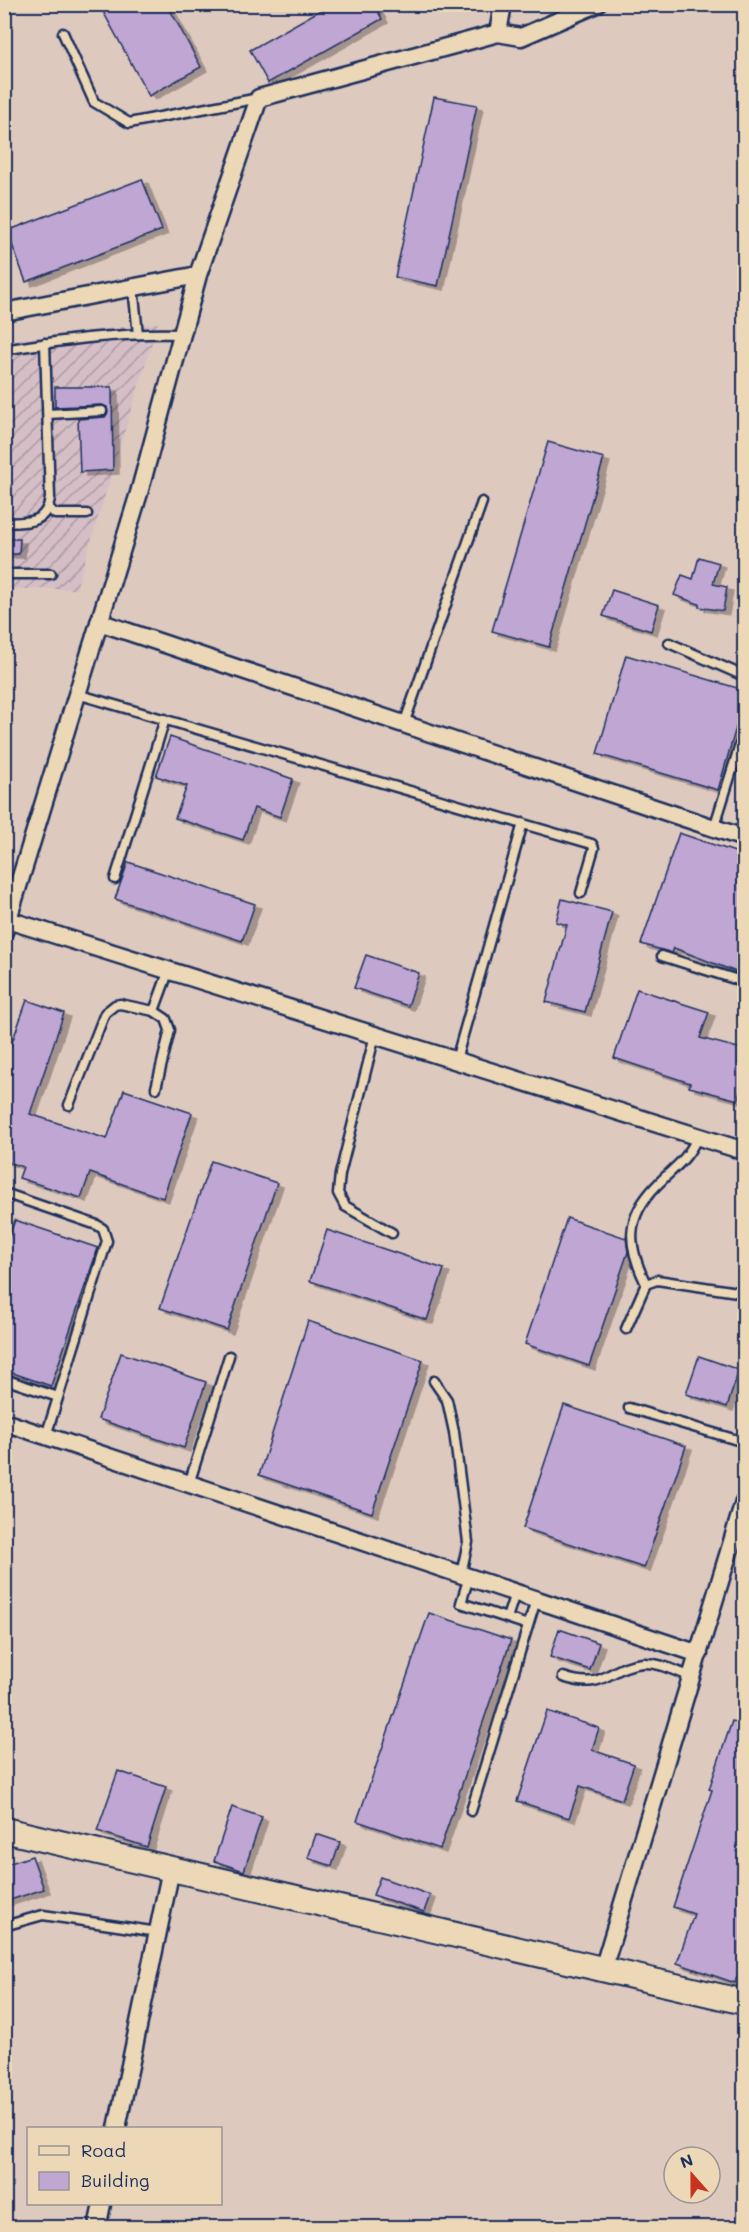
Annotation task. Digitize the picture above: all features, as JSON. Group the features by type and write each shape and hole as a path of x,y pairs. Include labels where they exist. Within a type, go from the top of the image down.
{"street":[{"path":"498,33 503,4"},
{"path":"597,4 521,36 498,33 259,98 198,275 139,493 6,926 169,970 744,1151"},
{"path":"4,312 198,275"},
{"path":"99,622 744,838"},
{"path":"6,1428 46,1436 699,1654"},
{"path":"603,1969 744,1502"},
{"path":"4,1830 744,2002"},
{"path":"117,2127 171,1869"},
{"path":"97,2228 102,2205"}],"lane":[{"path":"63,33 94,102 129,123 259,98"},
{"path":"133,287 138,334"},
{"path":"4,350 45,343 138,334 182,334"},
{"path":"4,524 36,520 44,517 49,508 45,343"},
{"path":"48,414 102,411"},
{"path":"404,724 482,502"},
{"path":"49,508 55,514 87,514"},
{"path":"4,574 51,574"},
{"path":"669,643 744,676"},
{"path":"77,694 593,845 581,893"},
{"path":"115,879 165,719"},
{"path":"714,828 744,732"},
{"path":"456,1060 523,823"},
{"path":"662,956 744,982"},
{"path":"154,1011 169,970"},
{"path":"69,1105 105,1013 114,1005 120,1004 154,1011 166,1019 170,1030 169,1039 156,1088"},
{"path":"375,1035 340,1174 338,1193 345,1206 392,1233"},
{"path":"646,1284 636,1263 634,1252 632,1229 636,1216 645,1198 690,1154 698,1136"},
{"path":"5,1196 97,1225 106,1234 107,1240 46,1436"},
{"path":"626,1329 646,1284 657,1280 744,1293"},
{"path":"189,1484 229,1356"},
{"path":"4,1379 58,1396"},
{"path":"434,1381 447,1400 454,1432 468,1542 461,1603 528,1625"},
{"path":"628,1408 744,1442"},
{"path":"507,1618 515,1593"},
{"path":"471,1811 536,1600"},
{"path":"563,1677 580,1683 597,1681 640,1663 652,1663 692,1677"},
{"path":"4,1926 43,1915 158,1932"}],"shaded area":[{"path":"158,323 76,589 5,589 4,341"}],"building":[{"path":"99,4 167,4 201,67 149,96"},
{"path":"331,4 374,4 382,19 268,83 250,50"},
{"path":"434,97 477,105 438,286 395,277"},
{"path":"142,179 162,230 26,282 7,231"},
{"path":"55,387 112,387 113,470 80,472 78,419 105,417 108,413 107,407 102,405 55,407"},
{"path":"548,442 604,458 549,647 492,631"},
{"path":"4,539 20,539 19,554 4,554"},
{"path":"699,557 719,563 713,584 727,587 723,611 699,607 699,604 674,595 682,575 693,579"},
{"path":"612,590 659,605 651,631 603,616"},
{"path":"626,655 744,690 744,700 718,790 597,754"},
{"path":"170,737 293,779 280,817 254,808 243,840 175,818 187,786 156,776"},
{"path":"679,833 744,855 744,975 674,948 672,953 641,944"},
{"path":"128,862 255,904 242,941 115,899"},
{"path":"562,899 612,912 585,1012 546,1002 567,925 556,922"},
{"path":"366,955 419,973 408,1006 354,988"},
{"path":"637,989 709,1012 700,1038 742,1049 738,1066 744,1068 744,1077 738,1100 689,1087 690,1083 614,1058"},
{"path":"27,1000 64,1013 30,1114 107,1139 124,1090 192,1113 163,1198 90,1173 81,1198 19,1178 23,1167 4,1161 4,1065"},
{"path":"211,1161 277,1183 227,1330 160,1308"},
{"path":"567,1218 626,1238 628,1252 589,1366 525,1344"},
{"path":"15,1220 98,1248 51,1386 4,1370 4,1251"},
{"path":"327,1230 444,1269 427,1320 310,1281"},
{"path":"308,1321 423,1360 372,1513 259,1475"},
{"path":"121,1353 206,1382 184,1448 98,1419"},
{"path":"699,1356 739,1370 727,1407 686,1394"},
{"path":"564,1405 686,1446 644,1568 523,1528"},
{"path":"429,1613 511,1640 440,1849 357,1821"},
{"path":"559,1629 599,1643 590,1670 550,1657"},
{"path":"547,1711 599,1728 592,1750 634,1764 622,1800 580,1786 569,1818 517,1801"},
{"path":"732,1721 744,1725 744,1955 735,1983 677,1963 694,1914 673,1907"},
{"path":"118,1771 166,1787 147,1847 97,1831"},
{"path":"232,1807 262,1817 244,1871 214,1861"},
{"path":"316,1834 340,1842 332,1866 308,1858"},
{"path":"32,1856 44,1889 4,1902 4,1865"},
{"path":"380,1877 430,1895 424,1912 373,1895"}]}
